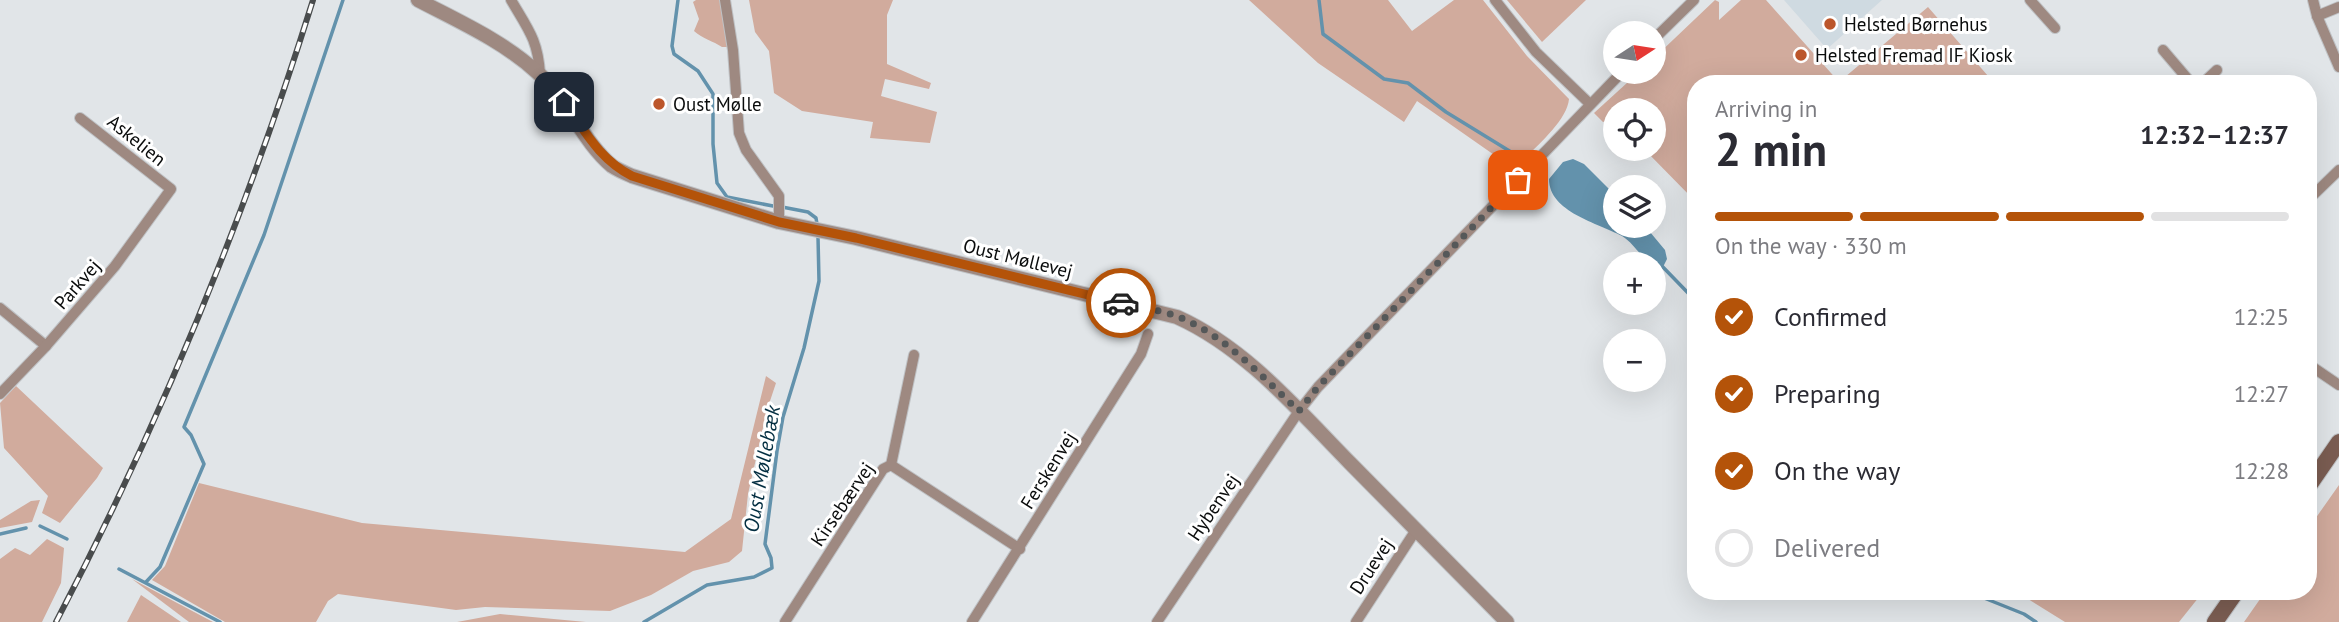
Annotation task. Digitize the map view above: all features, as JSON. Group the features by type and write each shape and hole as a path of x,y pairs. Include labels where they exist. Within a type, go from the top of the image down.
{"main road":[{"path":"2317,474 2339,442"},
{"path":"2215,622 2230,600"}],"street":[{"name":"Oust Møllevej","path":"418,0 500,42 540,74 564,102 599,152 613,166 632,176 779,222 856,238 1177,317 1202,328 1237,353 1299,411 1507,622"},
{"path":"511,0 535,40 539,52 540,74"},
{"path":"725,0 733,50 739,133 746,150 779,196 779,222"},
{"path":"1495,0 1536,52 1590,104"},
{"path":"1666,27 1694,0"},
{"path":"2030,0 2055,28"},
{"path":"2313,0 2339,67"},
{"path":"2318,16 2339,7"},
{"path":"2163,50 2184,75"},
{"path":"2212,75 2217,70"},
{"name":"Hybenvej","path":"1157,622 1299,411 1318,387 1610,84"},
{"name":"Askelien","path":"80,118 171,189"},
{"path":"2317,191 2339,170"},
{"name":"Parkvej","path":"0,394 115,266 171,189"},
{"path":"0,308 46,345"},
{"name":"Ferskenvej","path":"972,622 1141,354 1149,334"},
{"path":"891,465 914,355"},
{"path":"2317,371 2339,385"},
{"name":"Kirsebærvej","path":"785,622 883,469 891,465 1020,548"},
{"name":"Druevej","path":"1356,622 1416,530"}],"shaded area":[{"path":"720,0 728,47 722,47 694,31 699,19 693,2"},
{"path":"749,0 893,0 887,15 887,64 931,83 929,89 885,79 881,96 937,112 930,143 870,138 873,122 802,111 774,93 769,51 755,32"},
{"path":"1249,0 1388,0 1412,31 1454,0 1483,0 1527,56 1569,99 1567,108 1556,126 1539,144 1516,167 1510,166 1417,101 1404,122 1318,63"},
{"path":"1507,0 1586,0 1542,42"},
{"path":"1715,0 1719,2 1719,20 1741,0 1766,0 1833,75 1687,75 1687,193 1656,161 1666,161 1666,98 1610,98 1626,84 1666,84 1666,47"},
{"name":"Helsted Børnehus","path":"1784,0 1882,0 1827,49"},
{"path":"1928,7 1987,75 1847,75"},
{"path":"1603,105 1603,122 1594,113"},
{"path":"766,376 776,383 767,410 748,494 742,551 729,562 693,571 651,595 610,611 485,607 456,610 338,594 328,601 316,622 225,622 152,580 165,566 199,483 362,523 685,552 731,519"},
{"path":"16,386 103,468 60,523 42,513 48,496 4,448 0,403"},
{"path":"2339,485 2339,622 2244,622 2259,600 2317,600 2317,516"},
{"path":"40,500 32,522 0,528 0,520 31,501"},
{"path":"47,539 64,548 61,583 42,622 0,622 0,559 15,548 30,555"},
{"path":"132,579 213,622 189,622"},
{"path":"141,595 181,622 127,622"},
{"path":"2030,600 2197,600 2179,622 2065,622"},
{"path":"500,614 586,622 457,622"}],"water":[{"path":"1573,159 1584,164 1603,183 1603,227 1576,215 1557,200 1549,179 1563,162"},
{"path":"1624,238 1655,238 1665,252 1638,252"}],"waterway":[{"path":"146,582 160,567 204,464 191,435 184,427 264,235 343,0"},
{"name":"Oust Møllebæk","path":"678,0 672,46 674,54 698,71 713,94 713,144 717,183 727,197 773,206"},
{"path":"1319,0 1323,34 1384,79 1408,83 1446,112 1516,155"},
{"name":"Oust Møllebæk","path":"782,207 808,212 816,218 817,224"},
{"name":"Oust Møllebæk","path":"644,622 707,585 754,577 772,568 765,544 777,451 783,417 804,348 819,281 818,237"},
{"path":"1666,270 1687,292"},
{"name":"Oust Møllebæk","path":"40,526 67,539"},
{"name":"Oust Møllebæk","path":"0,534 26,528"},
{"name":"Oust Møllebæk","path":"119,569 220,622"},
{"path":"1989,600 2024,614 2036,622"}],"railway":[{"path":"56,622 131,471 198,317 259,160 313,0"}],"way so far":[{"path":"1121,303 1177,317 1202,328 1237,353 1299,411 1318,387 1518,180"}],"place":[{"name":"Helsted Børnehus","path":"1830,24"},
{"name":"Helsted Fremad IF Kiosk","path":"1801,55"},
{"name":"Oust Mølle","path":"659,104"}],"route":[{"path":"564,102 599,152 613,166 632,176 779,222 856,238 1121,303"}]}
